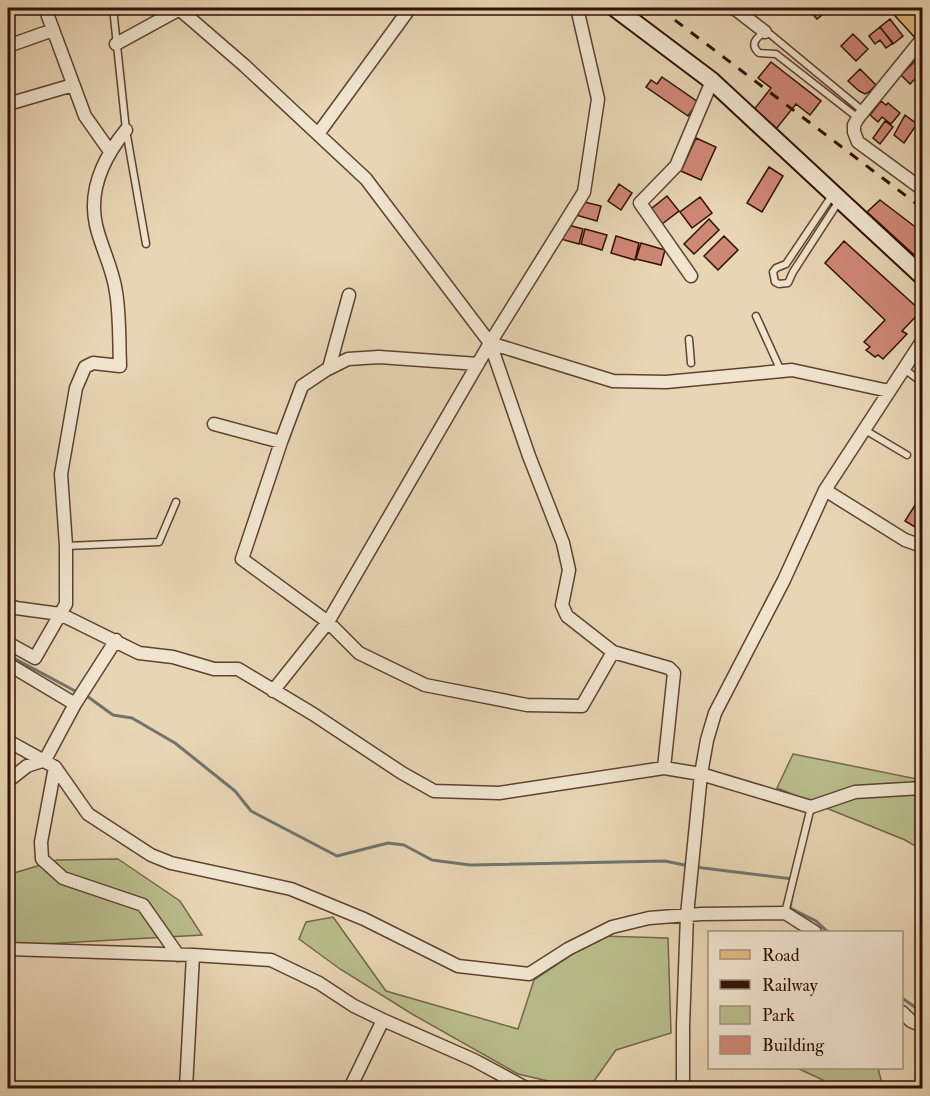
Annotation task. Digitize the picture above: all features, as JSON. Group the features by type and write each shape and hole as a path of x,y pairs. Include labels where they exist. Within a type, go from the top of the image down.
{"main road":[{"path":"901,8 922,31"}],"street":[{"path":"45,8 85,116 110,150"},
{"path":"116,44 179,8 366,179 490,344 529,456 563,543 569,570 562,605 567,616 613,652 669,668 674,673 664,768"},
{"path":"318,134 410,8"},
{"path":"273,691 328,622 478,364 584,192 598,99 577,8"},
{"path":"615,8 712,81 922,276"},
{"path":"734,8 765,32"},
{"path":"8,46 53,30"},
{"path":"922,39 860,115 854,132 858,142 922,189"},
{"path":"691,276 640,203 676,166 712,81"},
{"path":"8,104 73,85"},
{"path":"8,643 35,658 66,604 66,546 61,474 76,388 85,367 93,363 120,366 116,291 95,222 95,195 99,172 110,150 126,130"},
{"path":"329,368 349,295"},
{"path":"683,1089 687,915 701,774 715,713 784,580 825,490 922,341"},
{"path":"490,344 614,381 666,382 792,370 890,391"},
{"path":"478,364 379,357 348,359 329,368 302,386 242,559 328,622 359,653 425,685 527,705 582,705 613,652"},
{"path":"214,424 281,442"},
{"path":"825,490 904,540 922,546"},
{"path":"8,604 16,608 60,614 139,653 173,657 214,669 238,669 313,714 402,773 434,790 499,793 664,768 701,774 811,807 855,792 922,788"},
{"path":"116,640 75,704 50,764 41,842 42,859 63,878 143,905 178,955"},
{"path":"8,664 75,704"},
{"path":"8,741 50,764 88,814 151,855 171,862 291,889 364,919 458,966 529,974 568,949 612,927 649,918 785,913 812,931"},
{"path":"8,781 27,766 50,764"},
{"path":"8,949 271,960 319,983 354,1006 474,1060 526,1089"},
{"path":"186,1089 193,955"},
{"path":"903,1013 922,1026"},
{"path":"350,1089 382,1020"}],"lane":[{"path":"112,8 126,130 146,244"},
{"path":"765,32 770,34 860,115 776,54 759,53 755,50 756,38 765,32"},
{"path":"836,197 788,283 775,282 776,268 786,264 836,197"},
{"path":"756,316 781,371"},
{"path":"689,339 691,363"},
{"path":"904,369 922,382"},
{"path":"865,430 908,455"},
{"path":"66,546 159,542 176,502"},
{"path":"785,913 811,807"}],"green space":[{"path":"793,754 922,780 922,850 905,840 777,788"},
{"path":"118,859 180,901 202,935 8,946 8,863 14,873 57,860"},
{"path":"333,917 386,991 518,1029 534,980 600,936 668,938 671,1033 616,1050 589,1088 578,1088 518,1074 412,1014 340,969 299,939 306,922"},
{"path":"799,1069 878,1069 883,1088 826,1088 823,1080"}],"building":[{"path":"809,8 831,8 817,19"},
{"path":"890,19 903,36 893,44 880,27"},
{"path":"880,27 893,43 886,48 880,40 875,44 869,36"},
{"path":"853,34 868,49 856,61 841,46"},
{"path":"922,54 922,72 910,84 901,75"},
{"path":"771,62 821,101 810,115 796,104 772,134 749,116 771,88 758,78"},
{"path":"860,69 876,85 865,94 848,81"},
{"path":"662,77 698,102 688,116 646,87 651,80 657,84"},
{"path":"881,101 886,105 888,103 900,113 891,124 882,117 878,122 870,115"},
{"path":"905,115 917,124 904,143 894,135"},
{"path":"885,121 893,127 880,144 873,138"},
{"path":"696,138 716,147 701,180 681,171"},
{"path":"769,167 783,176 762,212 747,203"},
{"path":"619,184 632,193 621,210 608,201"},
{"path":"667,196 679,211 662,224 651,209"},
{"path":"700,197 712,213 692,228 680,212"},
{"path":"880,200 922,232 922,262 867,212"},
{"path":"580,201 601,206 597,221 576,215"},
{"path":"709,219 719,230 694,254 684,244"},
{"path":"565,224 583,229 579,244 561,239"},
{"path":"585,229 607,235 602,250 581,244"},
{"path":"616,236 639,243 635,260 611,253"},
{"path":"724,236 738,250 718,270 704,256"},
{"path":"844,241 921,311 902,331 907,334 883,359 878,355 875,357 866,350 870,347 864,342 885,320 825,263"},
{"path":"641,243 665,250 661,265 636,259"},
{"path":"922,494 922,526 920,530 905,521"}],"waterway":[{"path":"8,655 77,692"},
{"path":"84,694 113,715 132,718 175,743 235,791 251,811 337,856 388,843 404,845 432,860 470,865 665,861 689,866"},
{"path":"695,867 793,879"},
{"path":"792,896 790,908 816,921 827,931"},
{"path":"903,999 922,1012"}],"railway":[{"path":"659,8 922,208"}]}
